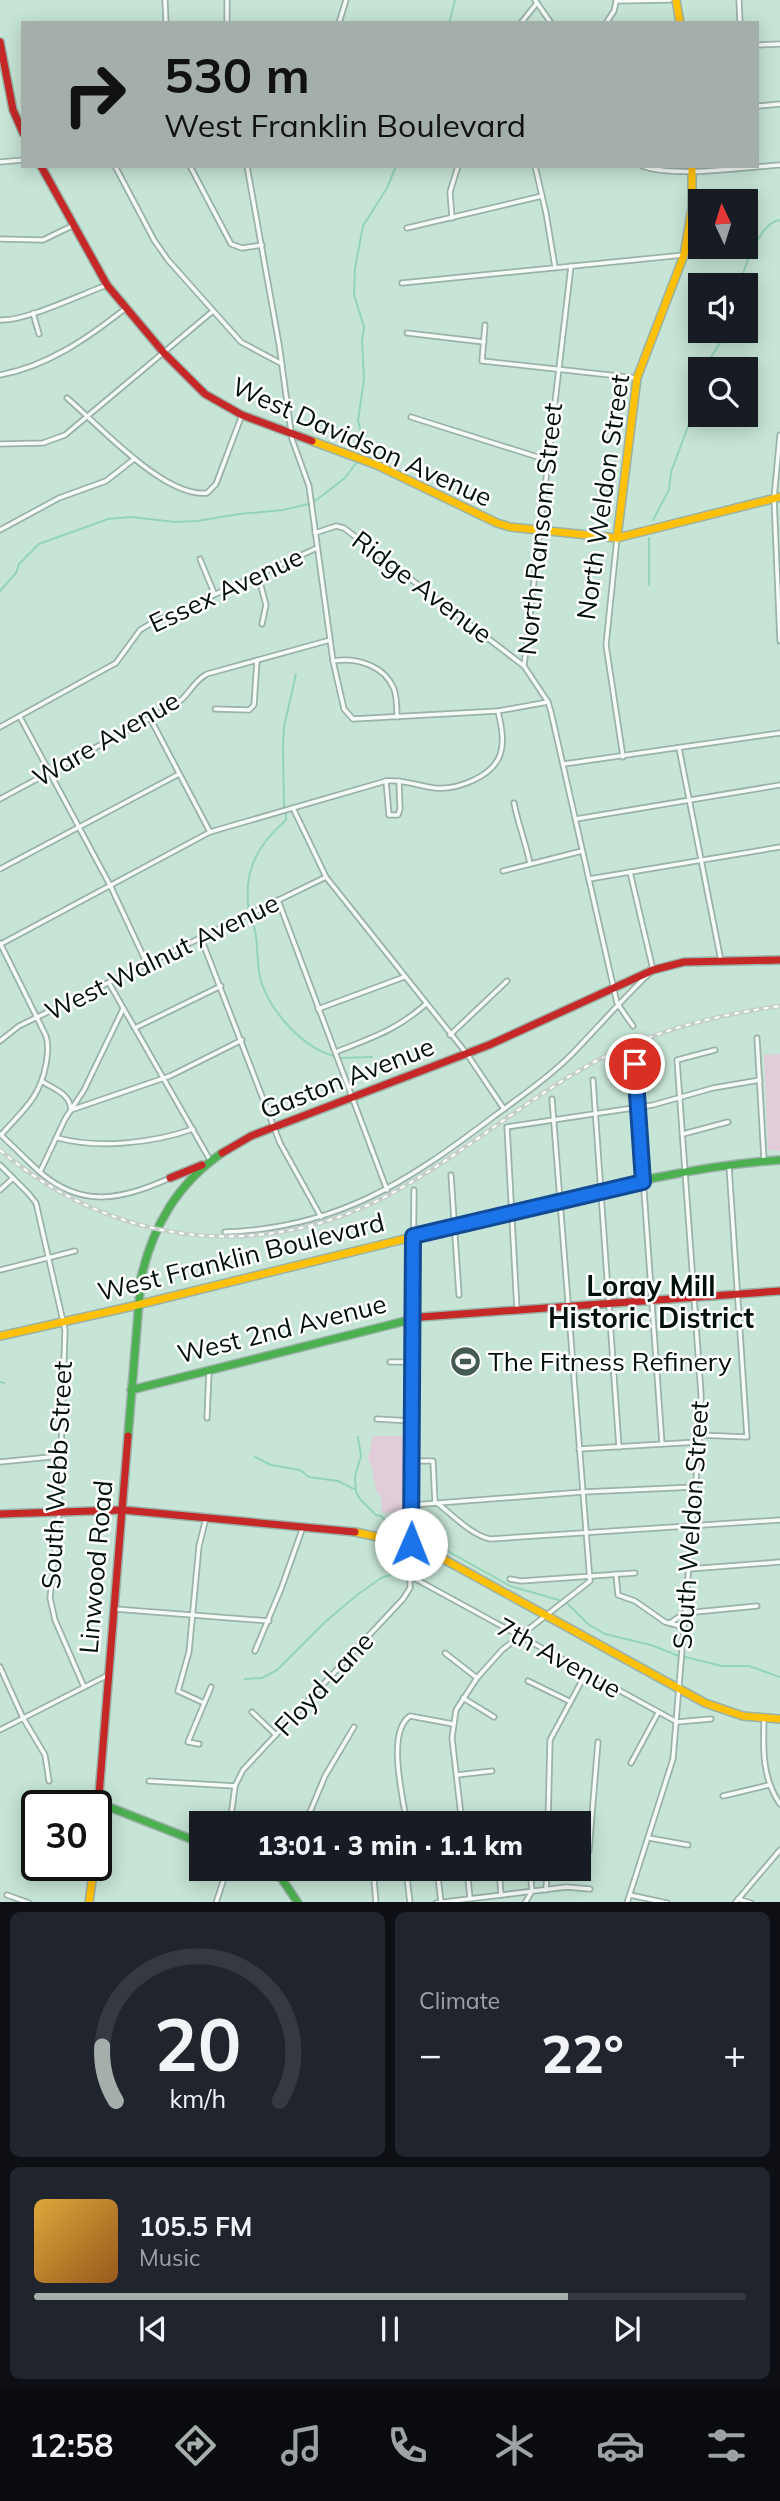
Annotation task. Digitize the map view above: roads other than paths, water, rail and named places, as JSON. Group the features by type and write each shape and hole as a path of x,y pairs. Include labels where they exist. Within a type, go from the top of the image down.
{"main road":[{"path":"677,0 680,21"},
{"path":"0,42 13,110 21,128"},
{"name":"West Davidson Avenue","path":"42,168 107,285 164,353 205,394 242,415 377,466 497,523 539,530 617,538 777,497"},
{"name":"North Weldon Street","path":"617,538 637,379 684,255 692,208 692,168"},
{"name":"Gaston Avenue","path":"138,1305 145,1258 162,1217 189,1179 208,1161 230,1146 467,1054 653,970 678,963 780,960"},
{"name":"West Franklin Boulevard","path":"0,1336 685,1172 729,1164 780,1160"},
{"path":"173,1177 208,1161"},
{"path":"173,1177 189,1179"},
{"path":"173,1177 182,1187"},
{"name":"West 2nd Avenue","path":"131,1390 412,1318 780,1292"},
{"name":"Linwood Road","path":"100,1790 138,1305"},
{"path":"0,1514 123,1510 377,1535 411,1544 438,1556 680,1690 722,1710 764,1719 780,1719"},
{"path":"112,1808 189,1838"},
{"path":"89,1902 92,1881"},
{"path":"283,1881 298,1902"}],"street":[{"path":"165,0 166,21"},
{"path":"227,0 227,21"},
{"path":"340,21 346,0"},
{"path":"607,21 614,11 616,1 670,0"},
{"path":"738,0 740,21"},
{"path":"522,21 536,2 550,21"},
{"path":"759,45 780,44"},
{"path":"759,106 780,104"},
{"path":"0,162 21,160"},
{"path":"759,166 780,164"},
{"path":"116,168 154,240 213,311 241,342 282,364"},
{"path":"191,168 231,244 242,248 262,245"},
{"path":"247,168 282,364 291,433 307,479 333,661 341,700 348,716 353,719 498,711 548,702"},
{"path":"452,218 450,192 457,168"},
{"path":"535,168 555,267"},
{"path":"649,168 692,168"},
{"path":"407,229 542,196"},
{"path":"0,239 43,240 74,225"},
{"path":"402,283 684,255"},
{"name":"North Ransom Street","path":"571,266 523,666 548,702 617,1003 633,1026"},
{"path":"0,320 7,321 33,313 107,285"},
{"path":"0,375 50,359 96,332 126,308"},
{"path":"0,444 51,441 71,431 213,311"},
{"path":"33,313 39,334"},
{"path":"485,325 482,361 637,379"},
{"path":"407,333 484,342"},
{"path":"67,398 152,473 194,494 207,493 216,484 242,415"},
{"path":"411,417 547,460"},
{"path":"780,435 777,497 780,641"},
{"path":"0,530 59,498 106,481 134,459"},
{"name":"Ridge Avenue","path":"315,533 336,526 344,528 523,666"},
{"name":"North Weldon Street","path":"617,538 606,645 623,757"},
{"name":"Essex Avenue","path":"0,727 116,663 140,630 214,593 317,548"},
{"path":"200,559 214,593"},
{"path":"257,575 266,605 261,624"},
{"name":"Ware Avenue","path":"0,799 181,701 200,677 330,640"},
{"path":"215,709 249,710 254,705 257,660"},
{"path":"333,661 357,660 377,670 394,689 397,717"},
{"path":"173,1177 133,1193 108,1198 86,1195 71,1190 40,1172 0,1134 32,1100 43,1082 49,1047 1,943 111,887 210,832 386,781 447,788 471,780 487,771 496,762 501,751 498,711"},
{"path":"19,717 111,887 147,964"},
{"path":"150,718 210,832"},
{"path":"563,764 780,733"},
{"path":"679,748 721,961"},
{"path":"0,869 179,774"},
{"path":"386,781 389,815 394,816 398,815 400,809 399,781"},
{"path":"576,819 780,785"},
{"path":"513,803 526,840 530,864"},
{"path":"293,808 326,877 467,1054 504,1109"},
{"path":"589,879 780,847"},
{"path":"503,871 582,851"},
{"path":"225,1232 280,1227 321,1217 369,1199 443,1155 553,1072 617,1003 653,970 630,872"},
{"name":"West Walnut Avenue","path":"0,1041 15,1029 326,877"},
{"path":"278,900 387,1190"},
{"path":"201,938 288,1160 321,1217"},
{"path":"318,1009 404,977"},
{"path":"450,1035 507,981"},
{"path":"109,983 193,1129 208,1161"},
{"path":"135,1028 221,986"},
{"path":"335,1052 390,1031 426,1004"},
{"path":"40,1172 84,1090 122,1009"},
{"path":"757,1038 764,1160"},
{"path":"71,1110 163,1078 242,1040"},
{"path":"679,1098 677,1060 715,1050"},
{"path":"635,1064 662,1444"},
{"path":"593,1080 620,1447"},
{"path":"517,1310 507,1127 638,1107 729,1084 760,1080"},
{"path":"43,1082 68,1097 71,1110"},
{"name":"South Weldon Street","path":"628,1902 671,1771 680,1690 699,1435 701,1394 679,1098"},
{"path":"461,1811 453,1724 456,1710 477,1678 502,1650 588,1584 552,1099"},
{"path":"682,1134 728,1122"},
{"path":"58,1138 79,1142 125,1141 193,1129"},
{"path":"699,1435 747,1437 729,1164"},
{"name":"South Webb Street","path":"0,1165 36,1203 65,1333 59,1512 51,1606 84,1687"},
{"path":"451,1175 459,1295"},
{"path":"0,1190 13,1178"},
{"name":"Floyd Lane","path":"231,1811 234,1786 243,1770 403,1600 410,1588 414,1190"},
{"path":"0,1270 75,1251"},
{"path":"390,1362 412,1362"},
{"path":"207,1419 209,1370"},
{"path":"377,1419 412,1421"},
{"path":"579,1449 698,1442"},
{"path":"0,1462 60,1456"},
{"path":"412,1461 432,1460 436,1503 473,1531 490,1539 780,1520"},
{"path":"412,1505 695,1486"},
{"path":"204,1703 178,1691 188,1658 199,1546 206,1518"},
{"path":"255,1651 269,1621 303,1527"},
{"path":"689,1569 780,1562"},
{"path":"510,1579 522,1581 635,1573"},
{"path":"616,1574 618,1595 635,1601 668,1623 684,1627"},
{"name":"7th Avenue","path":"412,1577 677,1723"},
{"path":"668,1623 685,1613 757,1606"},
{"path":"115,1609 269,1621"},
{"path":"445,1653 477,1678"},
{"path":"0,1667 23,1718 45,1755 49,1781"},
{"path":"548,1811 550,1740 586,1673"},
{"path":"0,1730 108,1675"},
{"path":"528,1681 569,1702"},
{"path":"199,1744 188,1742 211,1688"},
{"path":"463,1698 494,1717"},
{"path":"252,1712 276,1735"},
{"path":"631,1763 658,1713"},
{"path":"405,1811 398,1756 402,1725 410,1716 453,1724"},
{"path":"677,1723 711,1719"},
{"path":"764,1719 763,1756 769,1784 780,1804"},
{"path":"310,1811 325,1776 354,1727"},
{"path":"591,1815 598,1742"},
{"path":"457,1775 492,1771"},
{"path":"149,1781 234,1786"},
{"path":"723,1796 769,1784"},
{"path":"649,1838 688,1845"},
{"path":"736,1901 780,1850"},
{"path":"216,1902 223,1881"},
{"path":"374,1881 376,1902"},
{"path":"407,1881 410,1902"},
{"path":"438,1881 439,1902 566,1887 590,1889"},
{"path":"469,1881 471,1899"},
{"path":"500,1881 501,1895"},
{"path":"525,1902 532,1891 531,1881"},
{"path":"547,1881 547,1890"},
{"path":"7,1895 29,1902"},
{"path":"630,1895 667,1902"},
{"path":"736,1901 751,1902"}],"waterway":[{"path":"450,21 455,0"},
{"path":"360,455 364,444 358,421 364,379 364,327 354,295 355,268 363,226 387,188 395,168"},
{"path":"744,273 749,257 766,228 780,220"},
{"path":"711,357 720,343"},
{"path":"653,520 669,490 671,472 688,427"},
{"path":"315,501 345,478 357,462"},
{"path":"0,591 16,573 19,564 39,544 108,519 131,517 175,522 197,521 283,510 308,504"},
{"path":"649,538 649,585"},
{"path":"284,807 284,727 296,674"},
{"path":"249,912 248,884 254,861 267,840 286,820 286,813"},
{"path":"251,917 265,993 289,1027 311,1045 334,1056"},
{"path":"341,1058 372,1057"},
{"path":"0,1382 4,1383"},
{"path":"358,1437 361,1456 355,1476 356,1492 376,1515 405,1530"},
{"path":"255,1457 271,1465 300,1470 309,1477 338,1481 354,1489"},
{"path":"419,1535 510,1586 559,1600"},
{"path":"245,1679 262,1678 277,1670 325,1622 357,1595 390,1575 398,1566 403,1552"},
{"path":"568,1604 588,1624 605,1634 651,1645 679,1656"},
{"path":"685,1657 722,1666 749,1666 780,1677"}],"railway":[{"path":"0,1150 44,1182 91,1207 140,1225 190,1234 242,1236 293,1230 344,1215 394,1192 572,1075 620,1049 687,1025 780,1006"}],"place":[{"name":"The Fitness Refinery","path":"465,1362"}],"district":[{"name":"Loray Mill Historic District","path":"651,1302"}]}
